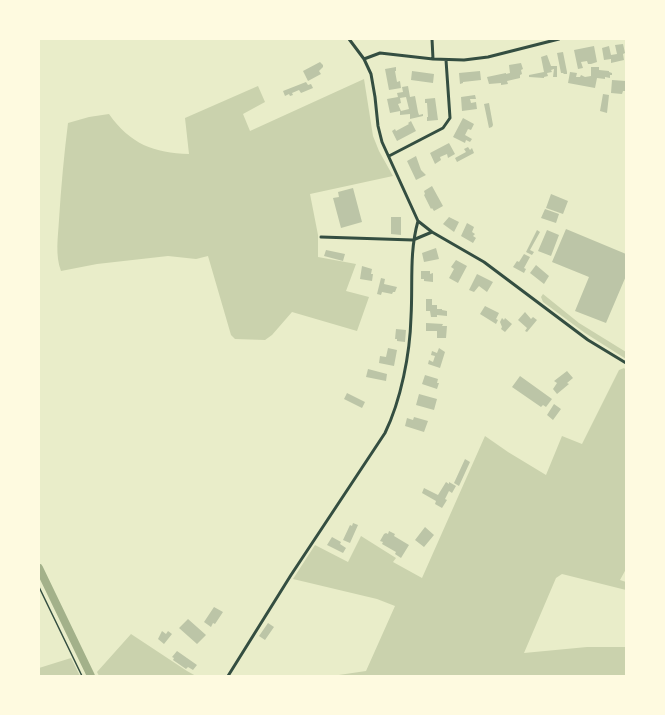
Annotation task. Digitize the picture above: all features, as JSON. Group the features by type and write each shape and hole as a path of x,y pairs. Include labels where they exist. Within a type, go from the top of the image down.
{"street":[{"path":"349,39 364,59 371,74 382,142 418,221 432,232 484,261 588,340 626,363"},
{"path":"432,39 433,59"},
{"path":"364,59 381,53 464,60 488,57 559,39"},
{"path":"388,156 443,128 450,118 446,60"},
{"path":"228,676 392,419 408,351 413,240 418,221"},
{"path":"321,237 413,240 432,232"}],"lane":[{"path":"39,587 82,676"}],"green space":[{"path":"364,79 373,136 393,176 310,194 318,235 318,257 356,264 346,291 369,297 357,331 292,312 265,340 235,339 231,335 208,256 196,259 168,256 97,264 61,271 58,259 58,239 68,123 109,114 125,133 144,145 165,152 189,154 185,118 258,86 265,102 243,114 250,131"},
{"path":"543,294 579,323 626,352 626,359 543,302 541,297"},
{"path":"624,368 626,370 626,569 620,580 626,582 626,590 562,574 556,578 524,653 587,647 626,647 626,676 332,676 366,671 395,606 377,599 293,579 315,545 348,562 361,536 396,558 393,562 422,578 485,436 546,475 562,436 582,444 619,370"},
{"path":"131,634 196,676 99,676 97,672"},
{"path":"71,658 80,676 39,676 39,668"}],"building":[{"path":"623,44 624,60 611,63 611,59 604,60 602,48 609,46 611,55 617,54 615,45"},
{"path":"594,46 597,62 588,64 587,61 581,62 583,68 578,69 574,50"},
{"path":"563,52 567,74 561,73 557,53"},
{"path":"547,55 551,66 557,66 557,77 553,77 554,69 544,78 529,77 529,75 544,72 541,57"},
{"path":"320,62 323,65 319,71 321,74 308,81 303,71"},
{"path":"521,63 523,69 520,78 507,81 508,84 489,84 487,77 510,73 509,65"},
{"path":"396,67 397,82 400,81 401,88 389,90 385,69"},
{"path":"591,67 599,67 599,70 609,71 612,75 605,79 597,78 595,88 568,83 570,72 577,73 576,77 591,76"},
{"path":"412,71 434,74 433,83 411,80"},
{"path":"480,71 481,80 460,84 459,73"},
{"path":"612,80 626,81 625,91 622,94 611,93"},
{"path":"306,82 313,88 301,93 299,90 292,93 293,95 285,96 283,91"},
{"path":"408,86 410,97 415,96 419,115 423,114 423,116 410,119 410,114 400,115 400,111 390,113 387,99 398,97 397,93 403,92 402,87","holes":["406,97 409,109 401,111 398,104 401,103 400,98"]},
{"path":"603,94 609,95 607,113 600,111"},
{"path":"475,95 476,99 470,99 471,103 476,102 477,109 462,111 461,97"},
{"path":"435,98 438,120 427,121 425,99"},
{"path":"489,103 493,125 489,128 484,104"},
{"path":"463,118 474,124 465,135 472,139 470,142 466,140 465,143 453,137"},
{"path":"411,121 416,131 397,141 392,131 395,129 396,131"},
{"path":"449,143 455,154 448,158 447,154 440,157 441,160 435,164 430,153"},
{"path":"468,147 470,150 472,148 474,153 457,162 455,158 466,152 464,149"},
{"path":"416,156 421,170 426,175 416,180 407,161"},
{"path":"432,186 443,206 434,211 424,195 424,191"},
{"path":"353,188 362,222 341,228 333,198 339,197 338,192"},
{"path":"551,194 568,201 563,214 546,208"},
{"path":"545,209 559,214 556,223 541,218"},
{"path":"391,217 401,217 401,235 391,234"},
{"path":"449,217 459,222 454,232 443,224"},
{"path":"467,223 474,227 472,232 476,238 473,243 461,236"},
{"path":"566,229 626,254 626,276 606,323 575,311 589,277 552,262"},
{"path":"537,230 540,232 530,250 534,252 532,255 526,252"},
{"path":"547,230 559,235 551,256 538,251"},
{"path":"436,248 439,259 424,262 422,253"},
{"path":"326,250 345,254 343,261 324,256"},
{"path":"524,254 530,257 524,273 513,267"},
{"path":"456,260 467,266 458,283 449,278 454,269 451,267"},
{"path":"536,265 549,276 544,284 530,273"},
{"path":"362,266 372,269 372,281 360,279"},
{"path":"421,271 433,273 433,282 421,279"},
{"path":"477,274 493,282 487,292 479,286 474,292 469,290"},
{"path":"381,278 385,279 384,284 397,287 395,292 377,294"},
{"path":"426,299 432,299 432,305 437,305 437,309 447,311 447,316 431,317 430,311 426,311"},
{"path":"485,306 499,313 496,324 480,314"},
{"path":"525,312 531,319 533,317 537,320 527,332 525,331 527,328 518,320"},
{"path":"502,318 512,324 505,332 501,329"},
{"path":"426,323 447,326 446,338 437,338 437,331 426,331"},
{"path":"396,329 406,330 405,342 395,339"},
{"path":"388,348 397,350 394,366 379,363 380,356 386,357"},
{"path":"439,348 445,352 440,368 428,364 429,360 433,362 435,356 431,355 432,351 437,353"},
{"path":"368,369 387,374 386,381 366,377"},
{"path":"567,371 573,378 557,394 553,389 557,383 554,381"},
{"path":"425,375 438,379 437,389 422,384"},
{"path":"520,376 552,399 546,407 543,405 541,407 512,387"},
{"path":"347,393 365,402 362,408 344,399"},
{"path":"419,394 437,399 434,410 416,405"},
{"path":"554,404 561,409 553,420 547,415"},
{"path":"414,417 428,421 424,432 405,426 407,418 413,420"},
{"path":"465,459 470,462 459,486 454,483"},
{"path":"446,482 456,486 452,493 449,491 442,508 435,504 436,501 422,493 424,488 438,495"},
{"path":"353,523 358,525 350,543 343,540"},
{"path":"425,527 434,535 424,547 415,540"},
{"path":"389,531 409,545 401,558 380,541"},
{"path":"332,537 346,548 343,553 327,545"},
{"path":"214,607 223,612 211,627 204,622"},
{"path":"188,619 206,635 197,644 179,628"},
{"path":"268,623 274,627 265,640 259,636"},
{"path":"162,631 172,634 164,644 158,639"},
{"path":"177,651 197,665 193,670 188,667 186,669 173,660 172,657"}],"waterway":[{"path":"39,568 91,676"}]}
